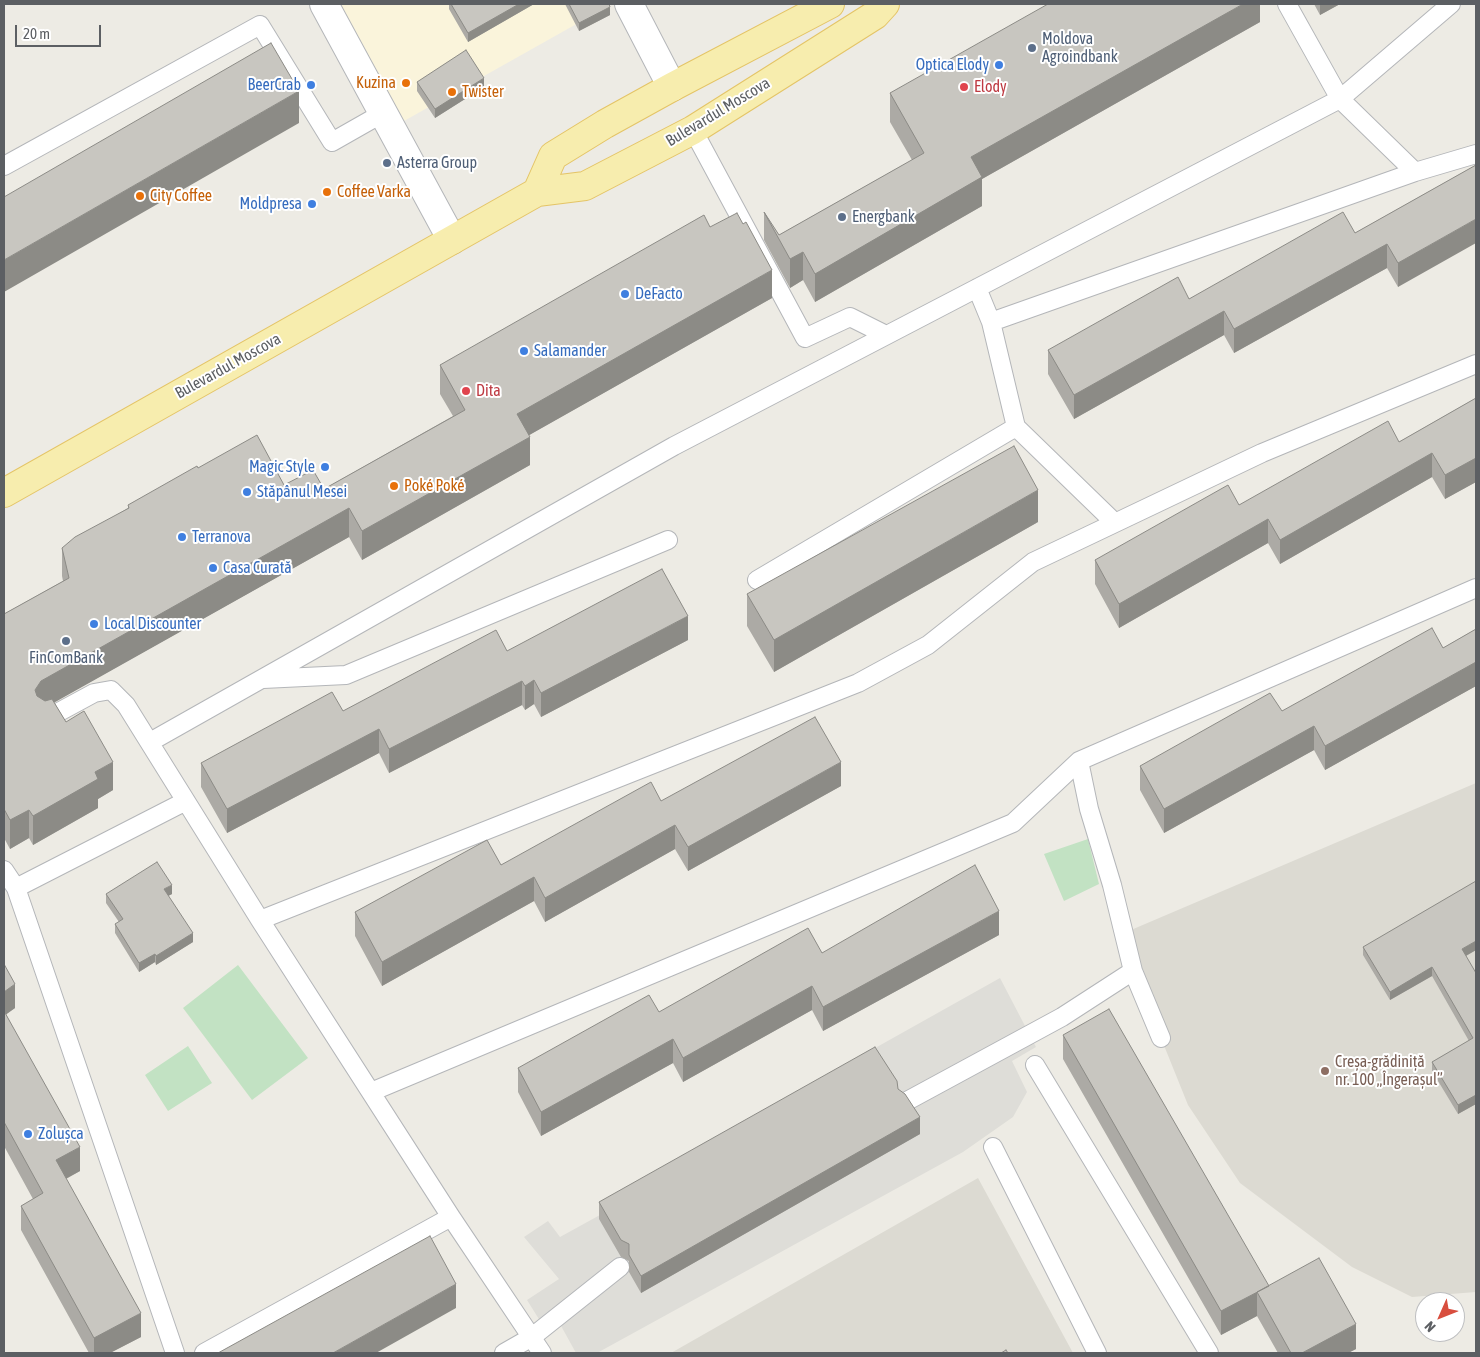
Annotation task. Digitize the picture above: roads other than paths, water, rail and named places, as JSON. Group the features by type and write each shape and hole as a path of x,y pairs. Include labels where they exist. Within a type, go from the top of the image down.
{"main road":[{"path":"537,192 553,156 672,87 830,4"},
{"name":"Bulevardul Moscova","path":"4,493 537,192 585,186 693,130 875,15 885,4"}],"street":[{"path":"324,4 452,240"},
{"path":"629,4 672,87"}],"lane":[{"path":"1287,4 1340,99 1415,172"},
{"path":"150,742 674,446 1340,99 1452,4"},
{"path":"4,166 260,25 332,142 383,113"},
{"path":"693,130 805,338 850,317 886,336"},
{"path":"991,322 1415,172 1476,154"},
{"path":"977,288 991,322 1016,427 1115,523"},
{"path":"260,920 858,683 928,645 1033,562 1262,453 1476,364"},
{"path":"757,580 1016,427"},
{"path":"260,680 346,675 668,540"},
{"path":"371,1092 1013,823 1079,761 1476,588"},
{"path":"46,719 94,693 111,690 126,705 260,920 451,1217 542,1353"},
{"path":"1079,761 1089,808 1112,886 1133,971 1162,1038"},
{"path":"16,888 186,801"},
{"path":"4,870 16,888 175,1353"},
{"path":"907,1101 1062,1017 1133,971"},
{"path":"1035,1065 1209,1353"},
{"path":"993,1147 1097,1353"},
{"path":"204,1353 451,1217"},
{"path":"504,1353 532,1337 620,1267"}],"place":[{"name":"Moldova Agroindbank","path":"1032,48"},
{"name":"Optica Elody","path":"999,65"},
{"name":"Kuzina","path":"406,83"},
{"name":"BeerCrab","path":"311,85"},
{"name":"Elody","path":"964,87"},
{"name":"Twister","path":"452,92"},
{"name":"Asterra Group","path":"387,163"},
{"name":"Coffee Varka","path":"327,192"},
{"name":"City Coffee","path":"140,196"},
{"name":"Moldpresa","path":"312,204"},
{"name":"Energbank","path":"842,217"},
{"name":"DeFacto","path":"625,294"},
{"name":"Salamander","path":"524,351"},
{"name":"Dita","path":"466,391"},
{"name":"Magic Style","path":"325,467"},
{"name":"Poké Poké","path":"394,486"},
{"name":"Stăpânul Mesei","path":"247,492"},
{"name":"Terranova","path":"182,537"},
{"name":"Casa Curată","path":"213,568"},
{"name":"Local Discounter","path":"94,624"},
{"name":"FinComBank","path":"66,641"},
{"name":"Creșa-grădiniță nr. 100 „Îngerașul”","path":"1325,1071"},
{"name":"Zolușca","path":"28,1134"}]}
